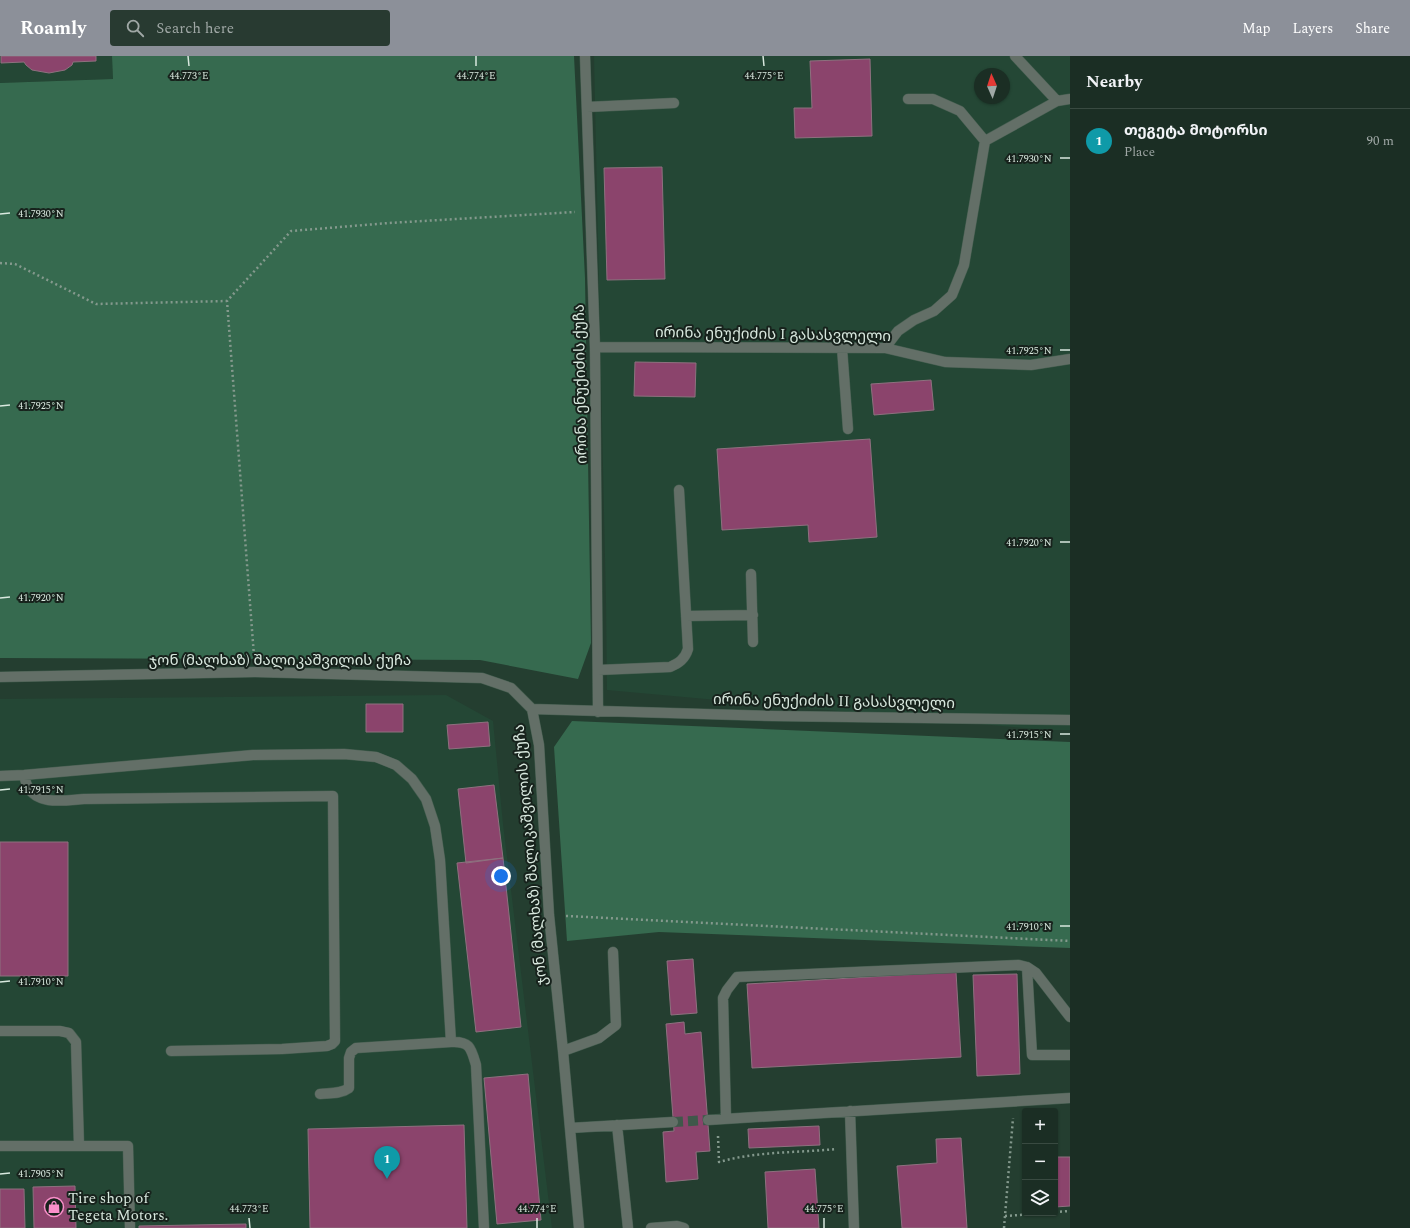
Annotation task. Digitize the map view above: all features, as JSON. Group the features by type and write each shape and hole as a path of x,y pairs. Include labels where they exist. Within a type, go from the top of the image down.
{"street":[{"name":"ირინა ენუქიძის ქუჩა","path":"585,56 595,347 598,712"},
{"path":"1015,56 1057,101"},
{"path":"885,348 898,331 914,320 934,311 952,295 964,265 985,141 960,111 933,99 908,100"},
{"path":"985,141 1057,101 1070,99"},
{"path":"587,107 674,103"},
{"name":"ირინა ენუქიძის I გასასვლელი","path":"595,347 885,348 945,362 1031,364 1070,359"},
{"path":"842,348 848,429"},
{"path":"598,670 670,667 679,663 686,656 688,649 679,490"},
{"path":"751,574 753,642"},
{"path":"686,616 753,614"},
{"name":"ჯონ (მალხაზ) შალიკაშვილის ქუჩა","path":"0,677 255,672 482,678 510,688 532,709 538,745 549,915 579,1228"},
{"name":"ირინა ენუქიძის II გასასვლელი","path":"532,709 773,716 1070,720"},
{"path":"0,776 252,755 344,754 376,757 396,765 412,779 426,799 435,826 440,860 451,1042"},
{"path":"24,775 28,788 38,798 56,801 84,799 333,796 335,1041 327,1046 282,1049 171,1051"},
{"path":"563,1051 599,1038 616,1024 613,952"},
{"path":"1070,1017 1036,973 1027,967 1019,965 737,978 727,990 723,998 717,1120 1070,1098"},
{"path":"1027,967 1032,1055 1070,1055"},
{"path":"0,1031 60,1031 68,1033 76,1042 79,1146"},
{"path":"320,1094 337,1093 345,1091 349,1088 349,1058 351,1052 356,1048 461,1041 467,1045 472,1052 476,1065 484,1228"},
{"path":"850,1111 854,1228"},
{"path":"570,1128 673,1122"},
{"path":"616,1125 628,1228"},
{"path":"0,1146 128,1146 130,1228"},
{"path":"650,1228 677,1226 684,1228"}],"path":[{"path":"0,263 15,264 96,304 227,301 291,231 591,210"},
{"path":"227,301 255,672"},
{"path":"549,915 1070,941"},
{"path":"1004,1228 1014,1102"},
{"path":"717,1120 719,1162 732,1158 762,1154 851,1147"},
{"path":"1058,1212 1070,1211"},
{"path":"1005,1216 1022,1215"}],"shaded area":[{"path":"0,56 112,56 113,79 0,83"},
{"path":"112,56 574,56 585,278 591,643 578,679 480,660 0,658 0,83 113,79"},
{"path":"594,56 1070,56 1070,730 1046,730 607,690"},
{"path":"446,695 493,721 503,824 552,1228 0,1228 0,699"},
{"path":"572,721 1070,742 1070,948 659,932 567,941 554,747"}],"building":[{"path":"1,56 96,56 96,61 73,62 72,65 65,70 49,73 32,70 24,62 1,63"},
{"path":"870,59 872,136 795,138 794,108 812,108 810,61"},
{"path":"662,167 665,279 607,280 604,168"},
{"path":"635,362 696,363 695,397 634,396"},
{"path":"931,380 934,410 874,415 871,384"},
{"path":"870,439 877,537 809,542 808,525 722,530 717,449"},
{"path":"366,704 403,704 403,732 366,732"},
{"path":"488,722 490,746 449,749 447,725"},
{"path":"494,785 503,858 466,863 458,789"},
{"path":"0,842 68,842 68,976 0,976"},
{"path":"503,858 521,1027 476,1032 457,863"},
{"path":"693,959 697,1013 671,1015 667,961"},
{"path":"956,972 961,1057 752,1068 747,984"},
{"path":"1017,974 1020,1074 977,1076 973,975"},
{"path":"684,1022 685,1034 701,1032 710,1151 696,1152 698,1179 666,1182 663,1132 674,1131 666,1024"},
{"path":"528,1074 541,1220 497,1224 484,1078"},
{"path":"464,1125 467,1228 310,1228 308,1129"},
{"path":"819,1126 820,1145 749,1148 748,1129"},
{"path":"961,1138 967,1228 902,1228 897,1166 937,1163 936,1139"},
{"path":"1058,1157 1070,1157 1070,1206 1058,1207"},
{"path":"815,1169 819,1228 768,1228 765,1172"},
{"name":"Tire shop of Tegeta Motors.","path":"75,1186 76,1228 34,1228 33,1187"},
{"path":"0,1189 24,1189 25,1228 0,1228"},
{"path":"246,1224 246,1228 139,1228 139,1226"}],"tunnel":[{"path":"673,1122 708,1120"}],"place":[{"name":"თეგეტა მოტორსი","path":"387,1179"},
{"name":"Tire shop of Tegeta Motors.","path":"54,1207"}]}
